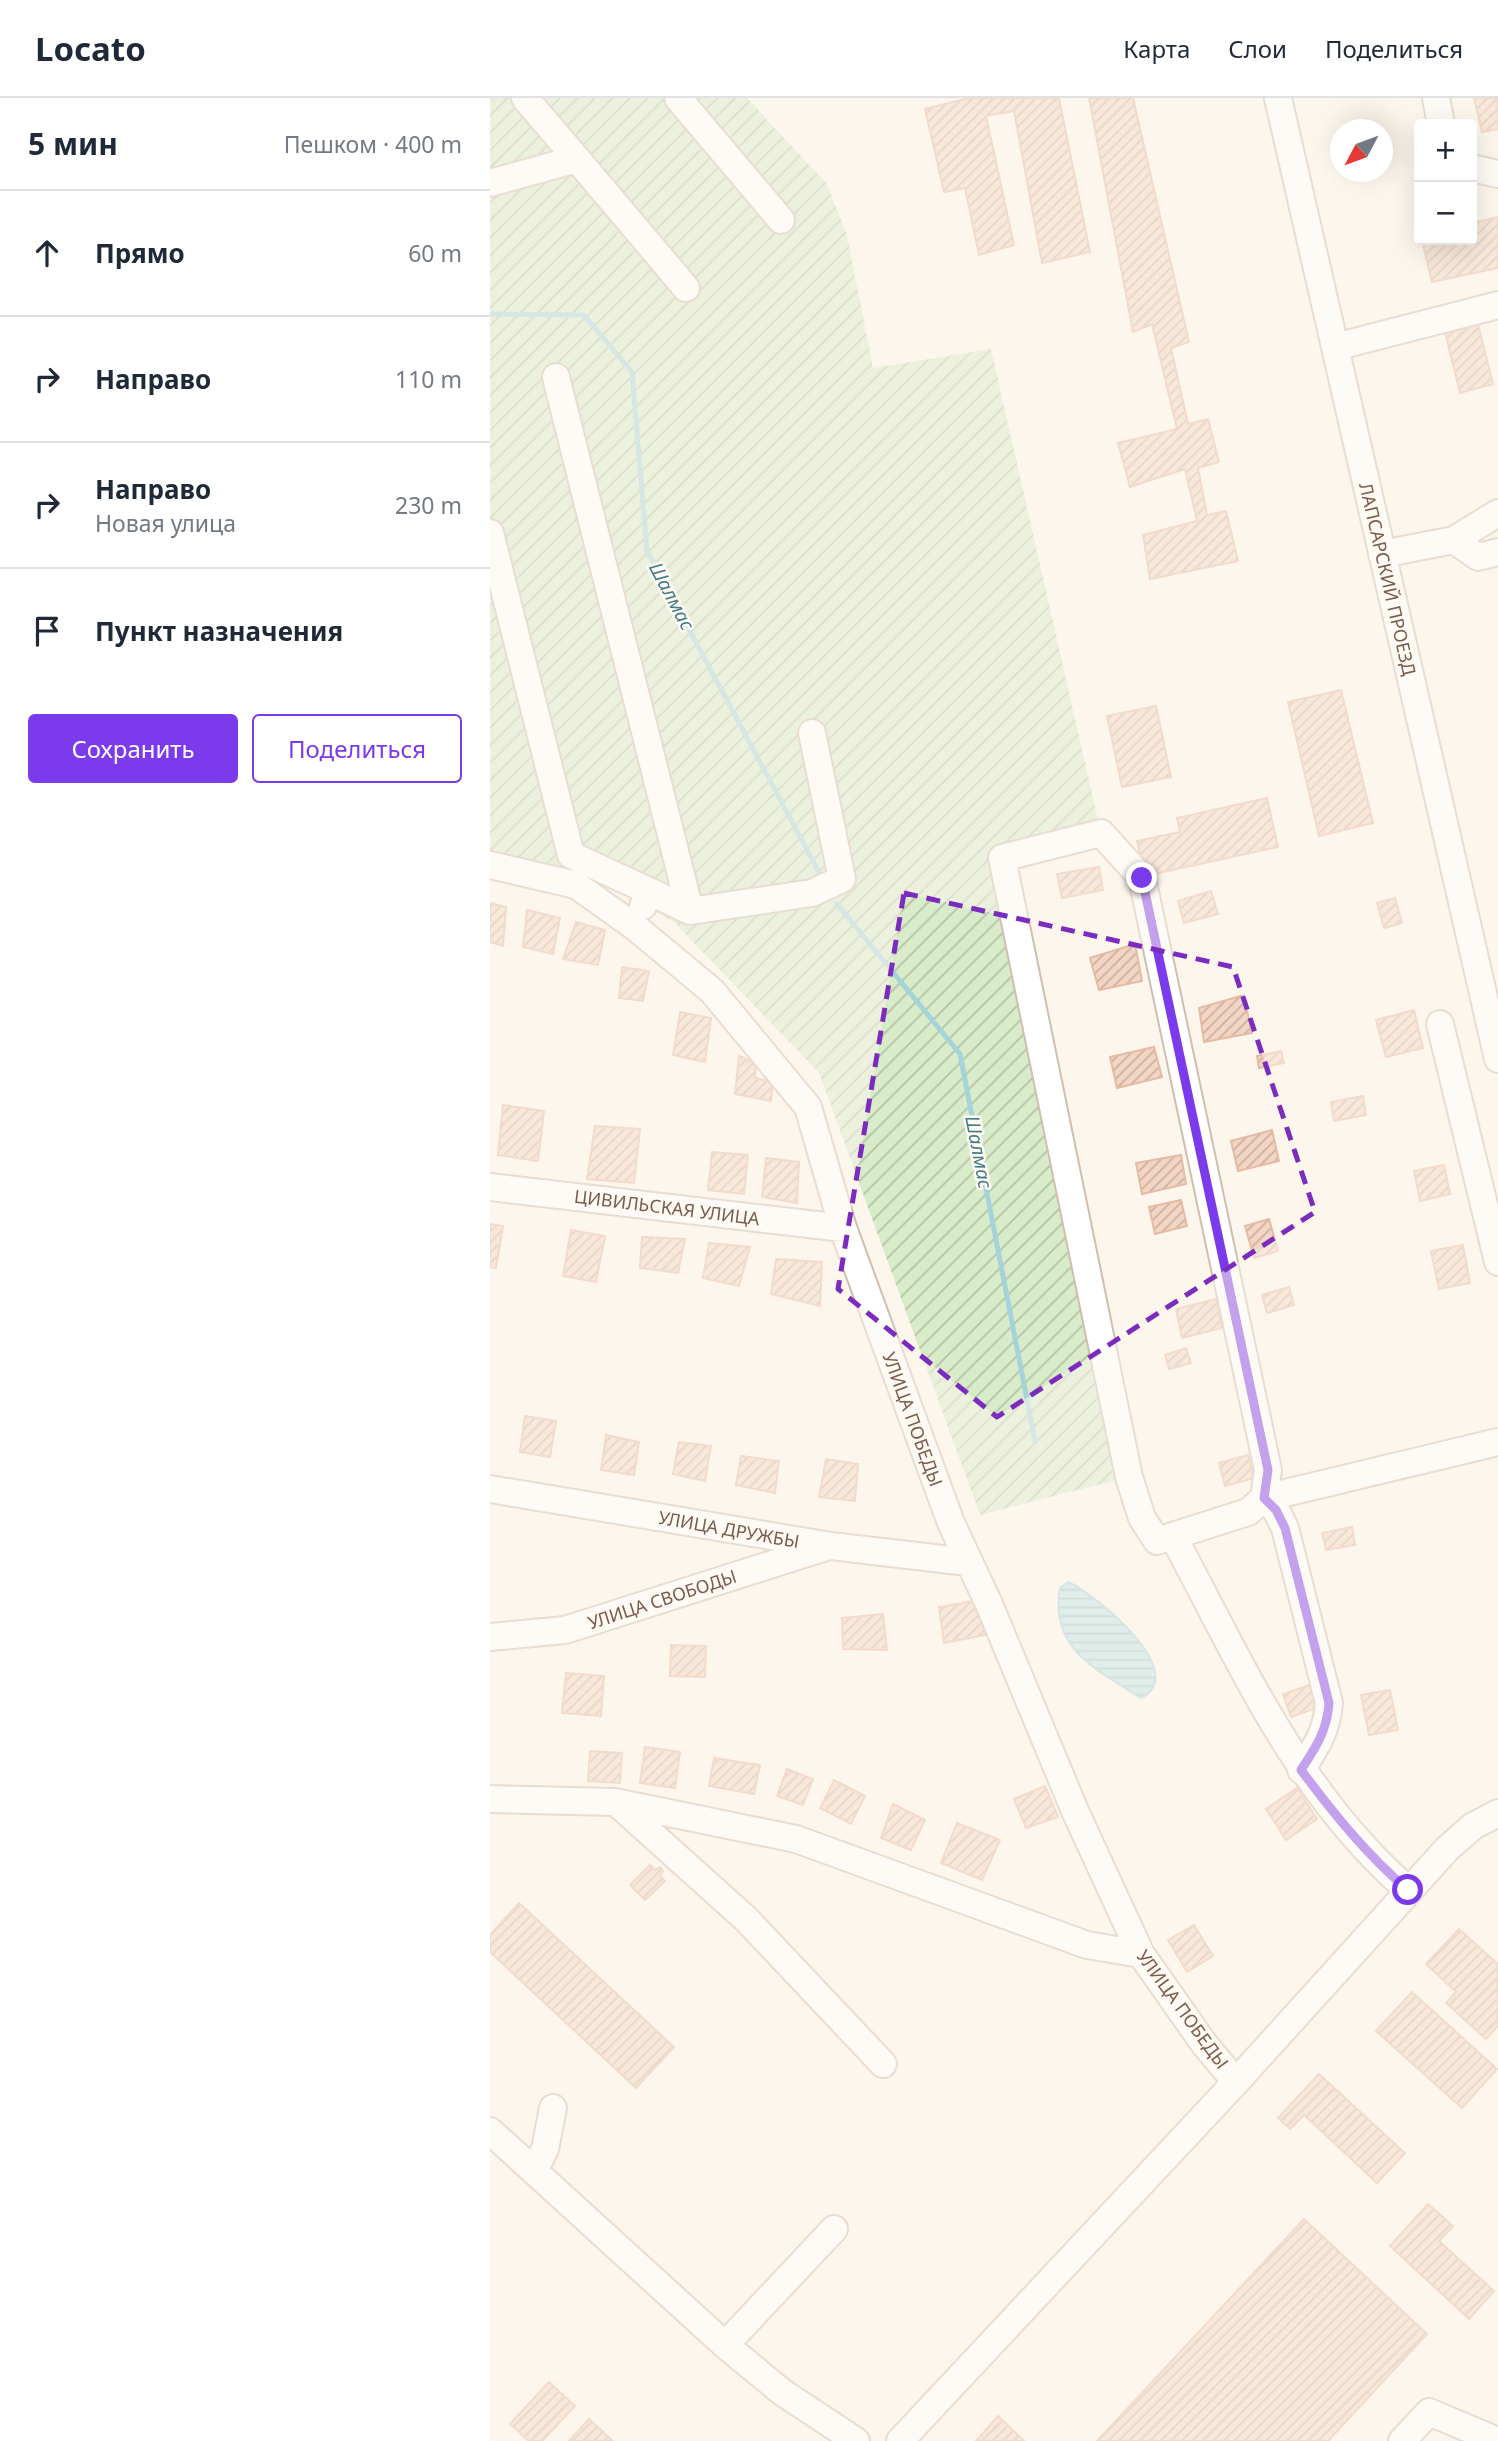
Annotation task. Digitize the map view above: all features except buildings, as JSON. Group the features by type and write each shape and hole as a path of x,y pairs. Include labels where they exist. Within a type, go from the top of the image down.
{"street":[{"path":"525,98 686,288"},
{"path":"678,98 781,220"},
{"name":"ЛАПСАРСКИЙ ПРОЕЗД","path":"1278,98 1498,1059"},
{"path":"1436,98 1440,119"},
{"path":"490,183 577,159"},
{"path":"1477,169 1498,174"},
{"path":"1335,347 1498,304"},
{"path":"556,377 690,911"},
{"path":"1382,554 1454,540 1498,513"},
{"path":"490,533 571,855 690,911 812,893 842,879 812,733"},
{"path":"1454,540 1478,556 1498,552"},
{"path":"1264,1498 1268,1470 1142,878 1101,833 1002,858 1129,1477 1142,1518 1166,1540 1301,1770 1342,1825 1374,1860 1408,1890"},
{"name":"УЛИЦА ПОБЕДЫ","path":"490,865 576,885 635,927 712,990 808,1107 843,1228 951,1523 989,1604 1075,1811 1140,1954 1205,2045 1236,2082"},
{"path":"635,927 649,891"},
{"path":"1440,1024 1498,1262"},
{"name":"ЦИВИЛЬСКАЯ УЛИЦА","path":"490,1187 843,1228"},
{"path":"1166,1540 1248,1512 1264,1498 1498,1442"},
{"name":"УЛИЦА ДРУЖБЫ","path":"490,1489 831,1546 968,1562"},
{"path":"1264,1498 1276,1510 1285,1528 1329,1703 1328,1725 1323,1737 1301,1770"},
{"name":"УЛИЦА СВОБОДЫ","path":"490,1637 565,1630 831,1546"},
{"path":"490,1799 615,1802 796,1839 1087,1945 1140,1954"},
{"path":"615,1802 746,1919 883,2064"},
{"path":"900,2441 1236,2082 1408,1890 1473,1826 1498,1813"},
{"path":"534,2171 544,2149 553,2108"},
{"path":"490,2131 725,2345 782,2392 856,2441"},
{"path":"725,2345 834,2229"},
{"path":"1402,2441 1429,2412 1498,2441"}],"highlighted area":[{"path":"904,893 1233,967 1315,1212 997,1417 838,1289"}],"green space":[{"path":"490,98 747,98 827,184 847,235 873,368 991,349 1101,833 1003,858 1129,1477 980,1515 819,1073 675,923 591,875 490,853"}],"water":[{"path":"1068,1582 1098,1601 1116,1617 1147,1653 1155,1671 1154,1686 1141,1698 1093,1667 1069,1642 1058,1609 1060,1588"}],"waterway":[{"name":"Шалмас","path":"490,314 584,315 632,372 647,551 820,874"},
{"name":"Шалмас","path":"837,904 960,1054 1035,1441"}],"route":[{"path":"1142,878 1268,1470 1264,1498 1276,1510 1285,1528 1329,1703 1328,1725 1323,1737 1301,1770 1342,1825 1374,1860 1408,1890"}]}
